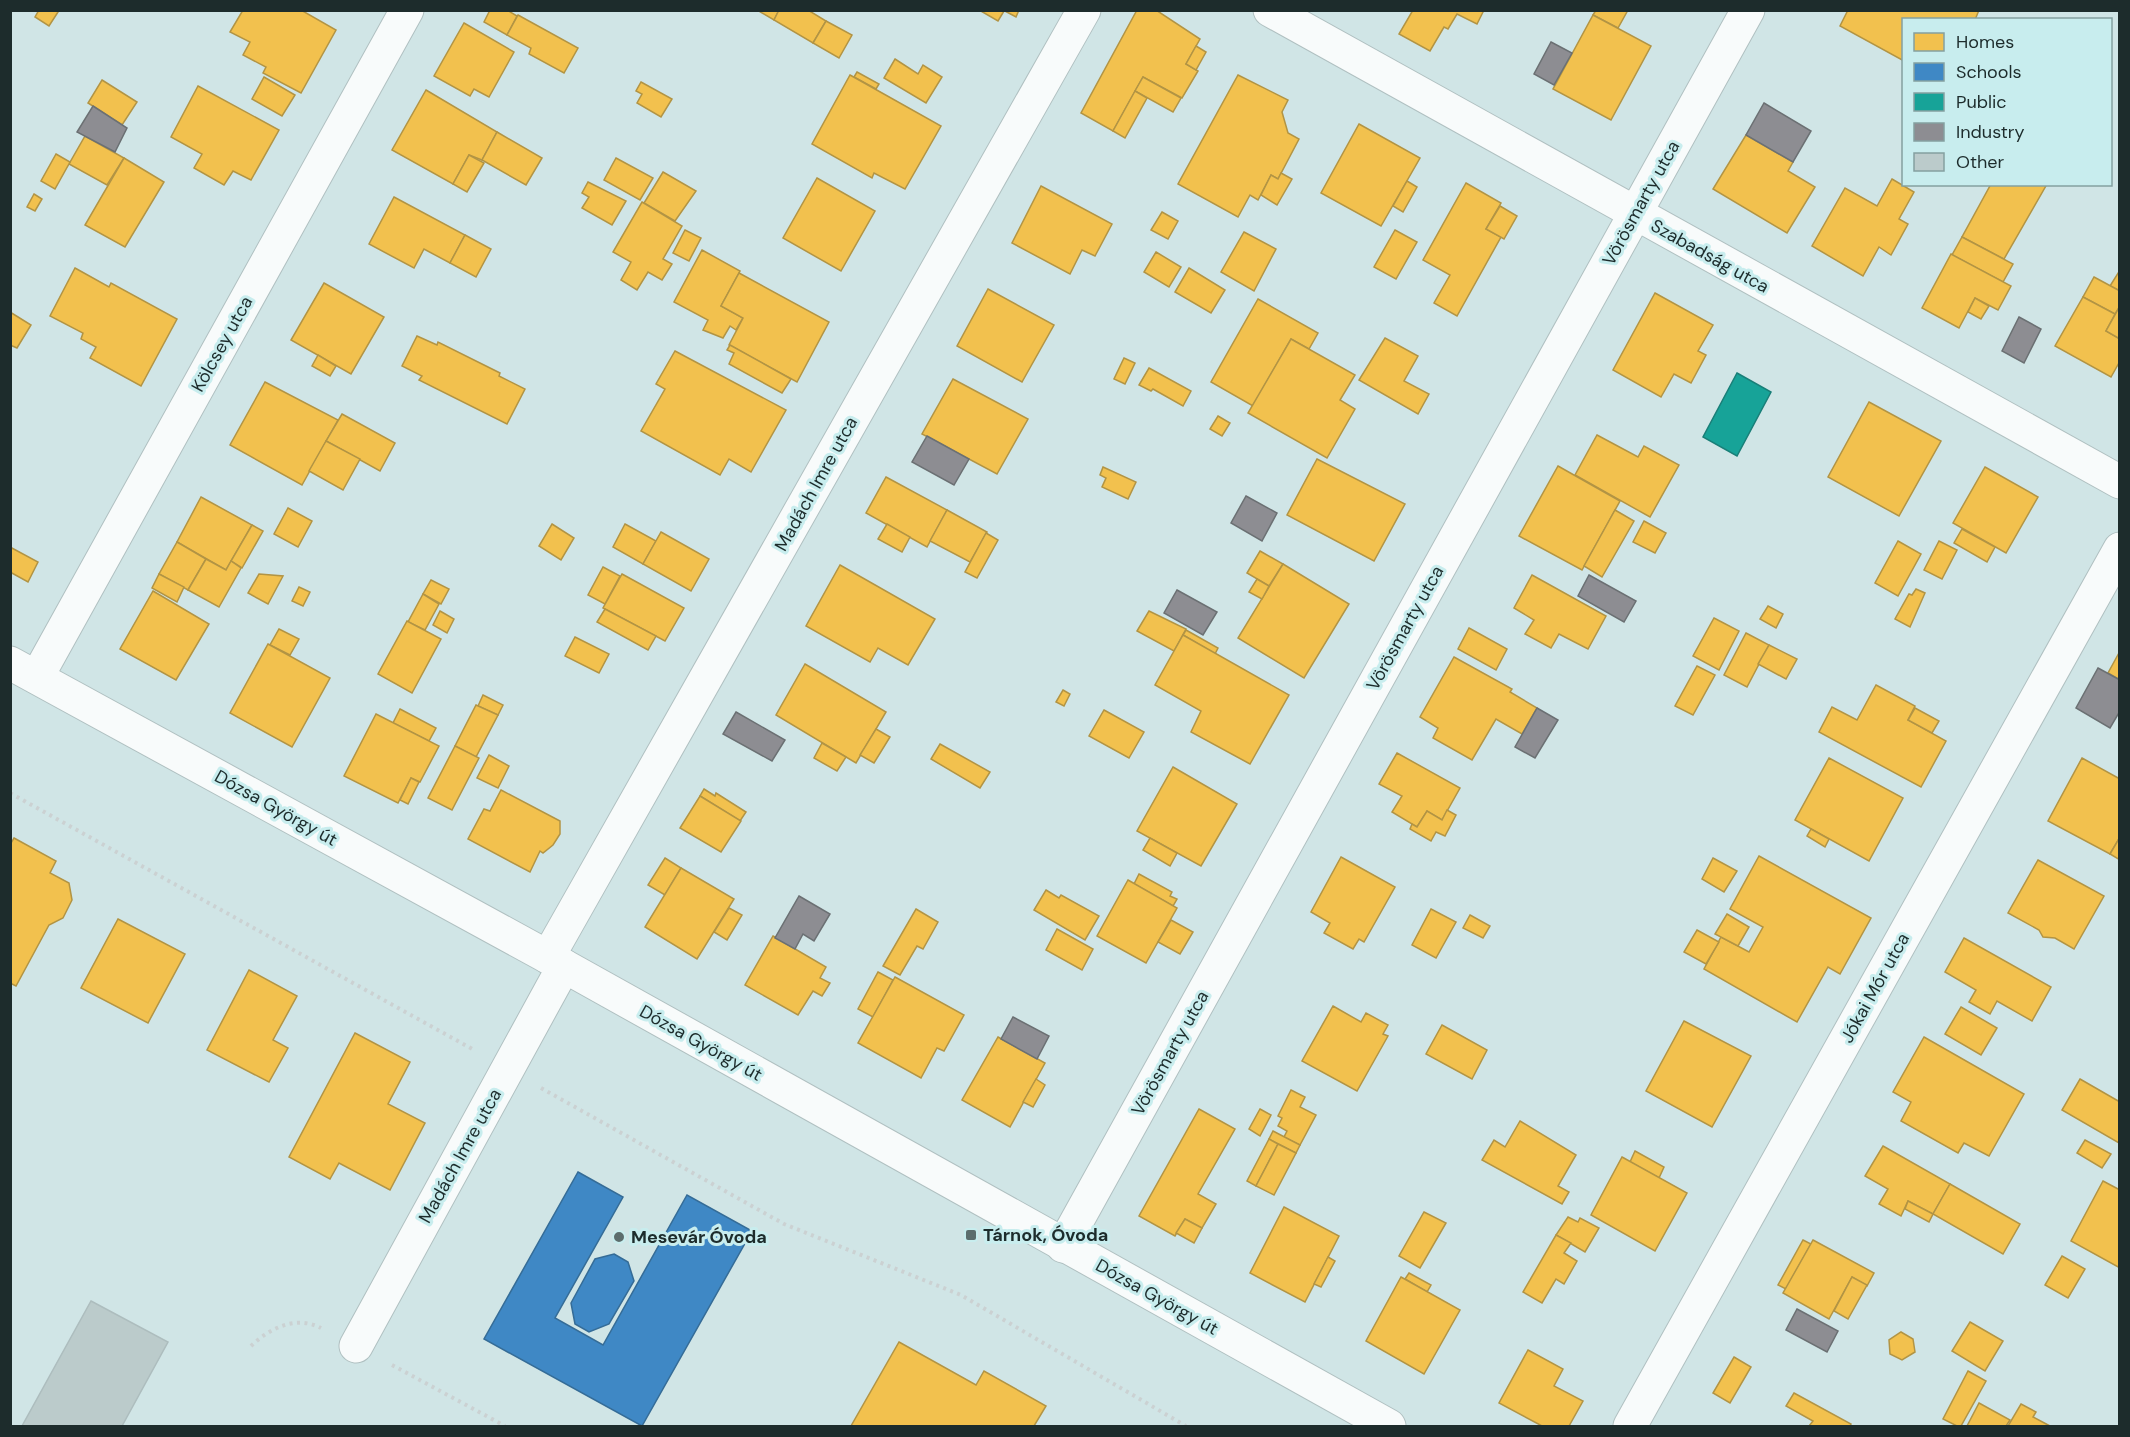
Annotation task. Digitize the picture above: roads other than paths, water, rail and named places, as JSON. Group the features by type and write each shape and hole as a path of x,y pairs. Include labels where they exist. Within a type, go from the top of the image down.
{"street":[{"name":"Kölcsey utca","path":"24,670 407,10"},
{"name":"Madách Imre utca","path":"356,1346 508,1069 556,962 1084,10"},
{"name":"Szabadság utca","path":"1270,10 2120,482"},
{"name":"Vörösmarty utca","path":"1063,1246 1748,10"},
{"name":"Jókai Mór utca","path":"1630,1426 2120,549"},
{"name":"Dózsa György út","path":"24,670 556,962 1389,1426"}],"place":[{"name":"Tárnok, Óvoda","path":"971,1235"},
{"name":"Mesevár Óvoda","path":"619,1237"}]}
